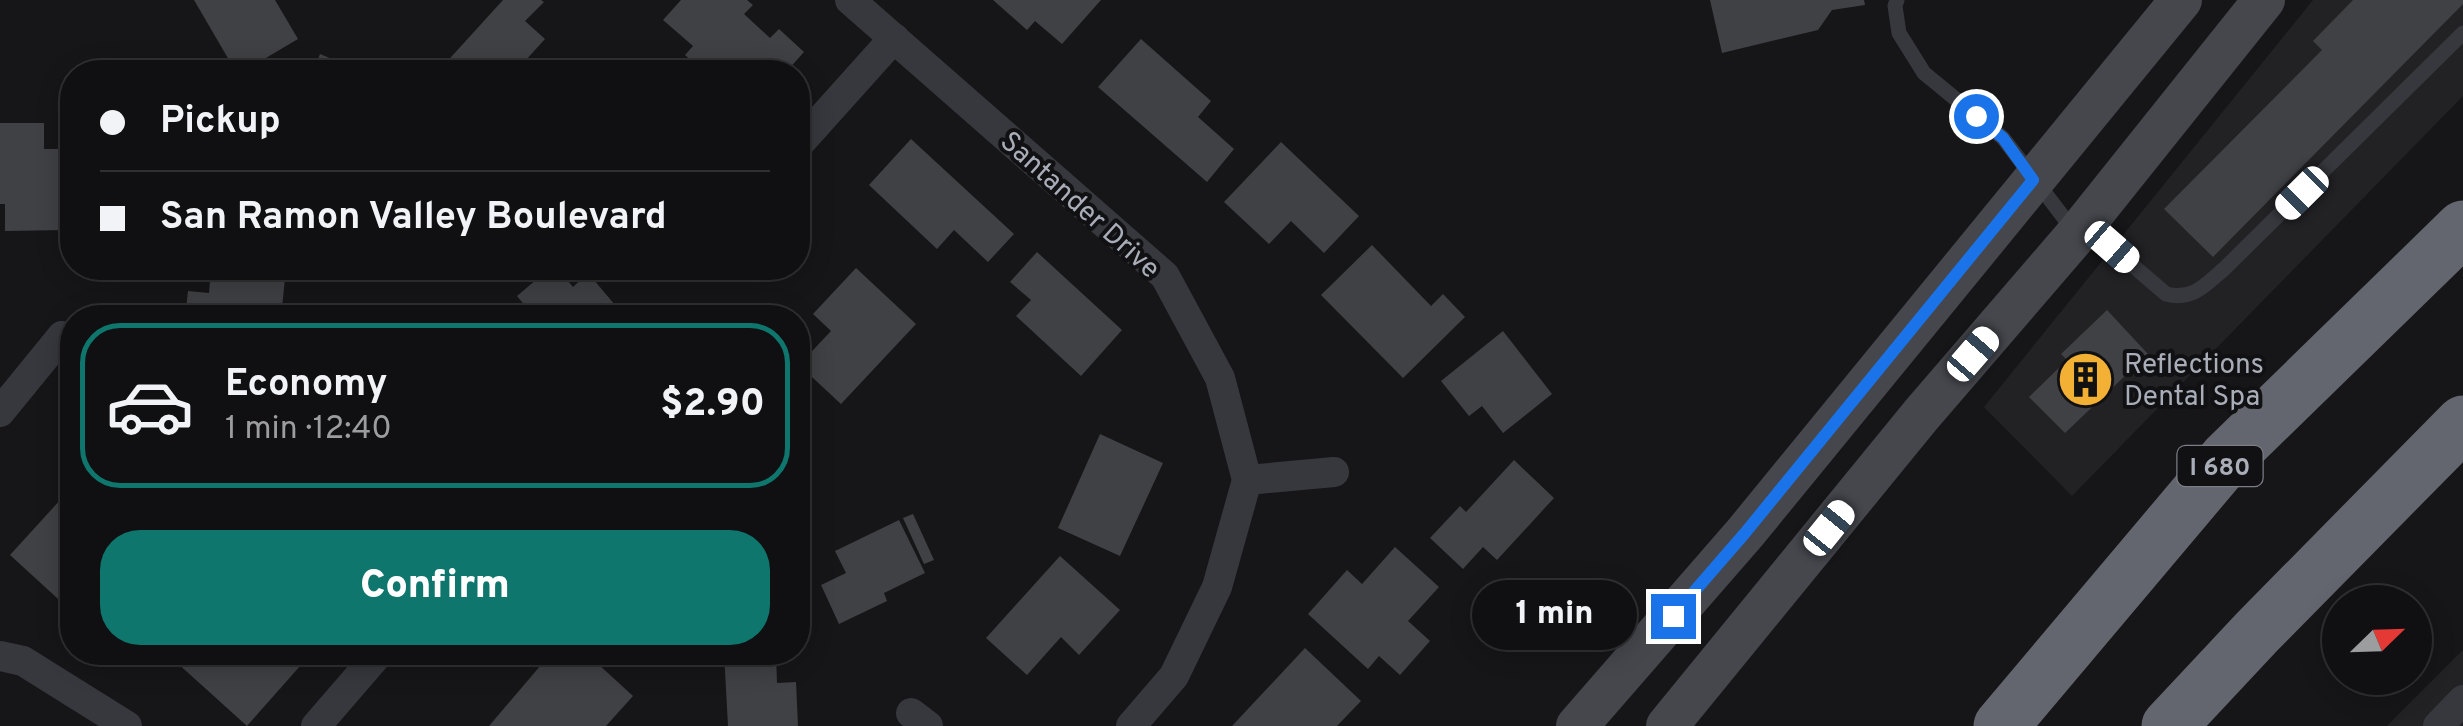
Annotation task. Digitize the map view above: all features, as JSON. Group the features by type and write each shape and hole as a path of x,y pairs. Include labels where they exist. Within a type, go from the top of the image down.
{"highway":[{"name":"I 680","path":"2001,726 2227,458 2463,228"},
{"path":"2169,726 2463,423"}],"main road":[{"path":"1577,726 1745,533 2181,0"},
{"path":"1666,726 1921,415 2080,229 2264,0"}],"street":[{"name":"Santander Drive","path":"850,0 1164,276 1220,378 1247,480 1218,587 1174,676 1131,726"},
{"path":"810,132 894,38"},
{"path":"0,412 60,338"},
{"path":"1247,480 1334,472"},
{"path":"0,656 22,661 126,726"},
{"path":"316,726 369,665"},
{"path":"2438,726 2463,700"}],"lane":[{"path":"1897,0 1898,33 1924,73 2003,138 2033,180 2080,229 2166,294 2180,298 2196,293 2225,268 2463,33"}],"shaded area":[{"path":"2313,0 2463,0 2463,96 2072,496 1984,407"},
{"path":"2463,650 2463,726 2387,726 2418,695 2432,695 2432,681"}],"building":[{"path":"194,0 275,0 298,39 262,60 229,60"},
{"path":"503,0 544,2 525,21 545,39 526,60 448,60"},
{"path":"681,0 747,0 753,5 744,14 770,38 779,29 804,52 797,60 690,60 685,55 693,46 663,20"},
{"path":"993,0 1101,0 1062,44 1035,21 1027,30"},
{"path":"1710,0 1864,0 1865,5 1832,10 1818,30 1722,53"},
{"path":"2353,0 2463,0 2463,4 2213,257 2164,209 2322,50 2313,41"},
{"path":"1141,39 1211,101 1198,117 1234,149 1207,182 1098,87"},
{"path":"0,123 44,123 44,149 60,149 60,230 5,231 5,204 0,204"},
{"path":"911,139 1014,234 988,262 954,230 937,249 869,185"},
{"path":"1281,142 1359,216 1324,253 1291,221 1269,244 1224,202"},
{"path":"1372,245 1431,306 1443,294 1465,317 1403,378 1321,295"},
{"path":"1037,252 1122,330 1081,376 1016,316 1031,300 1010,282"},
{"path":"856,268 916,324 841,404 810,375 810,353 831,331 813,314"},
{"path":"210,280 285,280 282,305 186,305 188,291 209,293"},
{"path":"536,280 567,280 573,287 580,280 594,280 615,305 524,305 517,296"},
{"name":"Reflections Dental Spa","path":"2107,310 2148,354 2065,433 2029,397 2067,360 2061,354"},
{"path":"1503,331 1552,394 1503,433 1482,406 1469,416 1441,381"},
{"path":"1100,434 1163,463 1120,556 1058,528"},
{"path":"1514,460 1554,498 1497,560 1483,547 1463,569 1430,538 1460,506 1466,512"},
{"path":"60,500 60,601 10,555"},
{"path":"913,514 934,560 924,564 903,518"},
{"path":"899,520 925,573 884,593 887,601 839,624 821,585 846,573 835,551"},
{"path":"1395,547 1439,587 1408,621 1430,641 1400,675 1379,656 1368,669 1308,614 1347,570 1362,584"},
{"path":"1060,556 1120,610 1079,655 1061,637 1027,675 986,638"},
{"path":"1305,648 1361,701 1337,726 1232,726"},
{"path":"179,665 301,665 247,726"},
{"path":"541,665 599,665 633,696 606,726 489,726"},
{"path":"725,665 776,665 777,683 796,682 798,726 728,726"}],"place":[{"name":"Reflections Dental Spa","path":"2085,379"}],"route":[{"path":"1673,616 2033,180 2003,138 1976,116"}]}
